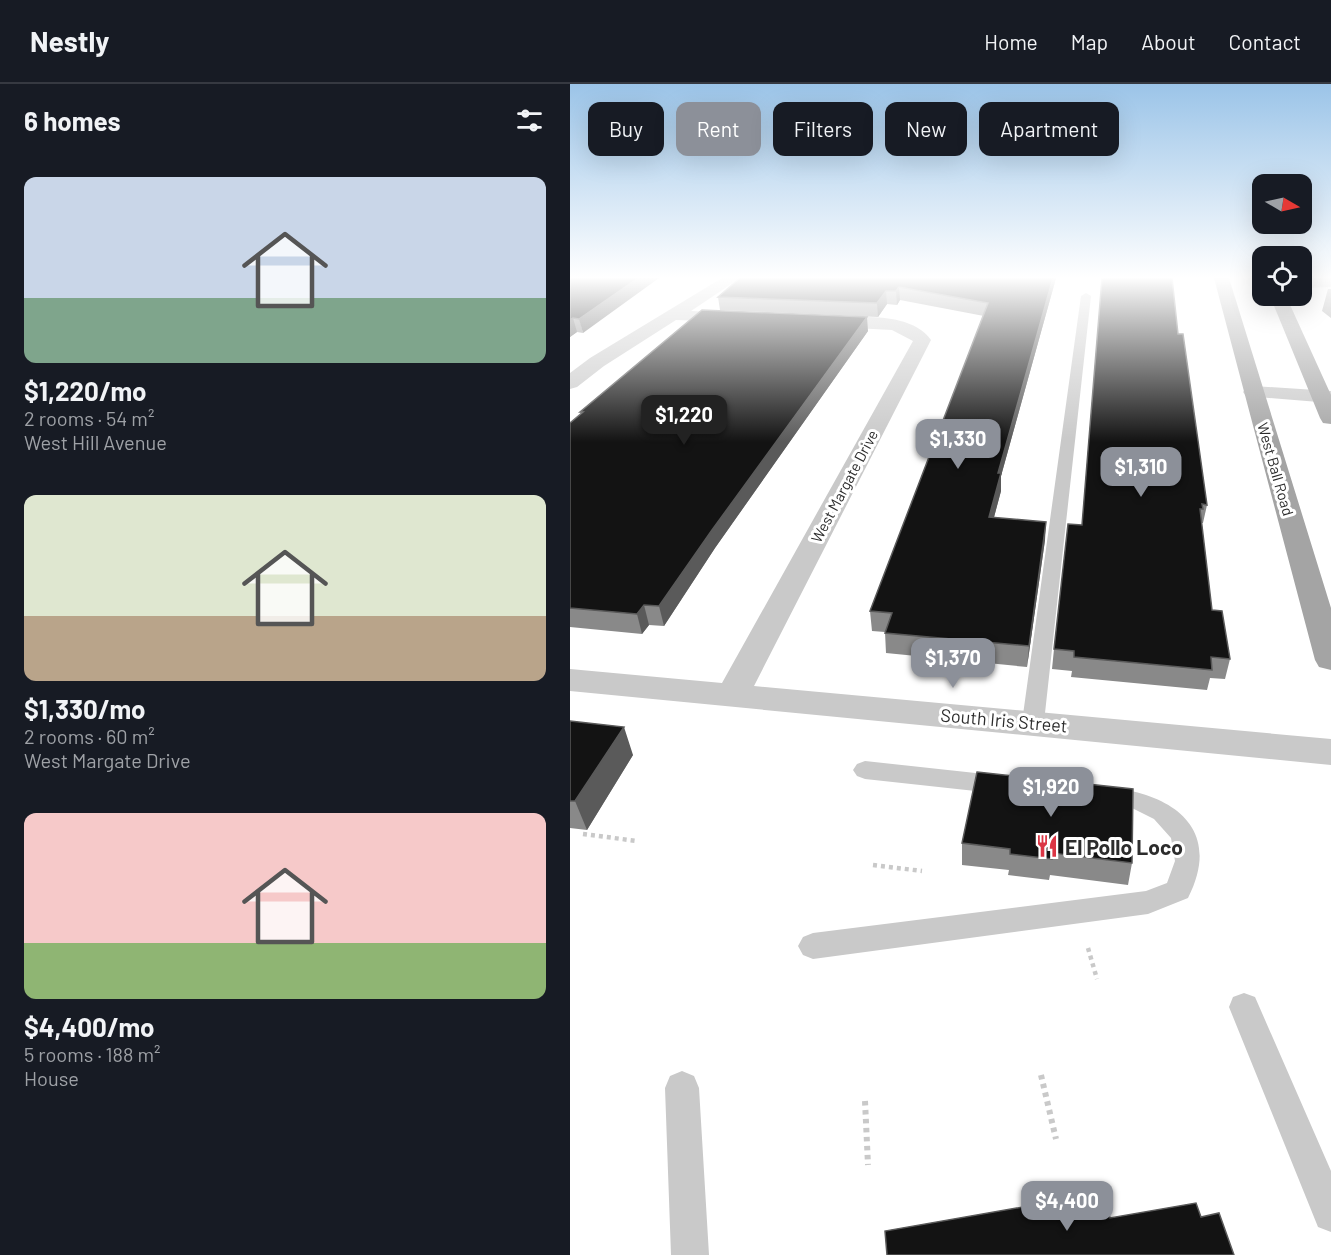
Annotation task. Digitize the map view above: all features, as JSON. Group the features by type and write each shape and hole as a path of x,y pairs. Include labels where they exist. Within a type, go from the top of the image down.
{"main road":[{"name":"West Ball Road","path":"1236,333 1331,660"},
{"path":"1296,333 1326,396 1331,418"}],"street":[{"path":"570,383 597,362 646,333"},
{"name":"West Margate Drive","path":"732,696 922,340 915,333"},
{"path":"1253,392 1326,396"},
{"name":"South Iris Street","path":"570,680 1331,752"}],"lane":[{"path":"1033,722 1081,333"},
{"path":"865,770 1030,788"},
{"path":"813,946 1148,902 1178,890 1188,861 1183,835 1163,812 1137,799 1078,793"},
{"path":"1245,1007 1331,1214"},
{"path":"682,1088 690,1255"}],"path":[{"path":"583,834 637,841"},
{"path":"873,865 922,871"},
{"path":"1086,941 1097,980"},
{"path":"1041,1075 1056,1139"},
{"path":"865,1101 868,1165"}],"building":[{"path":"675,333 856,333 659,606 644,605 637,614 570,608 570,423 583,412 580,412"},
{"path":"977,333 1038,333 998,473 1001,473 989,517 1046,522 1029,646 885,633 892,613 870,611"},
{"path":"1098,333 1183,334 1207,505 1202,504 1203,509 1200,509 1212,610 1222,611 1230,659 1211,657 1212,670 1074,657 1074,651 1054,649 1068,524 1082,525"},
{"path":"570,721 624,727 575,801 570,801"},
{"name":"El Pollo Loco","path":"977,772 1133,789 1132,863 1052,853 1052,859 1010,854 1010,849 962,843"},
{"path":"1103,1193 1110,1218 1196,1203 1201,1217 1219,1213 1234,1255 887,1255 885,1231"}],"place":[{"name":"El Pollo Loco","path":"1047,846"}]}
